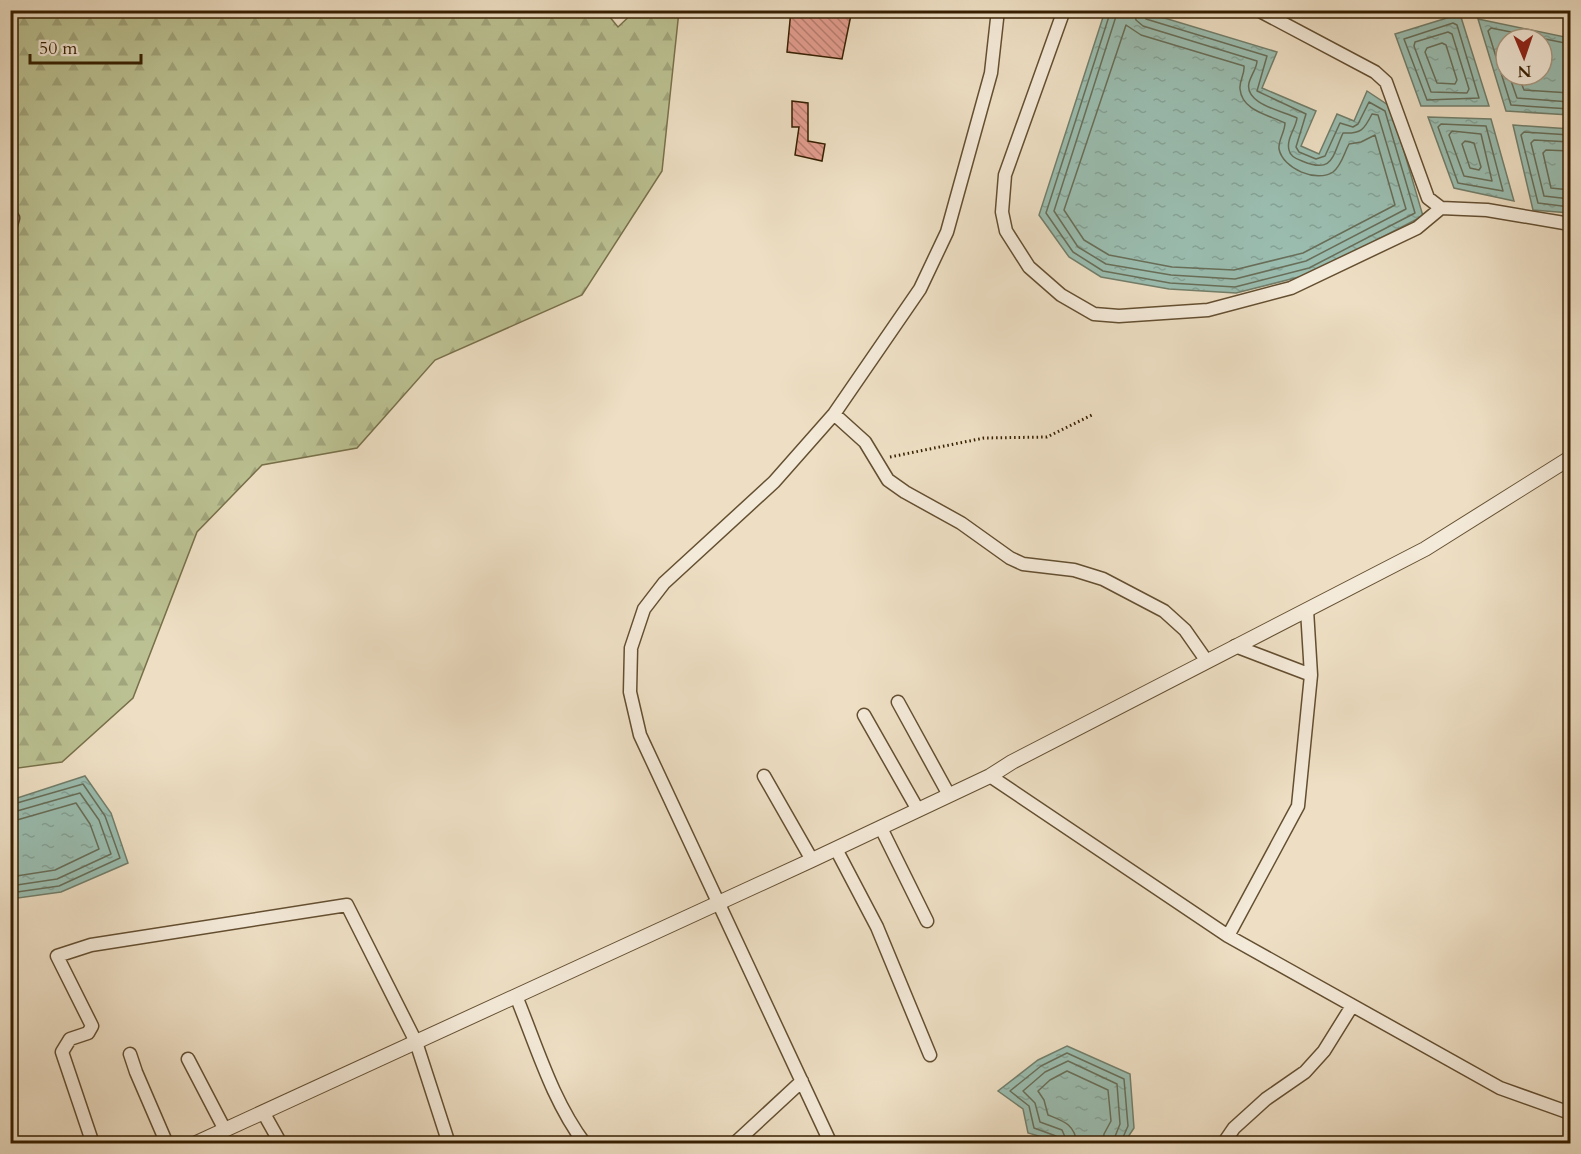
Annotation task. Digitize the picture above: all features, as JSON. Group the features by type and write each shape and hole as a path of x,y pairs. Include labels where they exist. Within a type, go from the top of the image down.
{"street":[{"path":"831,1143 717,904 640,735 630,692 631,648 644,609 664,583 774,482 834,414 920,289 947,232 991,73 998,10"},
{"path":"1064,10 1005,175 1002,212 1006,231 1029,267 1061,296 1094,314 1119,315 1208,310 1291,288 1417,228 1441,208"},
{"path":"1258,10 1375,72 1386,82 1428,198 1441,208 1487,210 1570,224"},
{"path":"10,214 13,218 10,228"},
{"path":"834,414 865,442 888,480 905,492 961,523 1010,558 1023,564 1074,570 1103,579 1164,611 1185,630 1206,660"},
{"path":"194,1143 717,904 990,776 1206,660 1425,549 1570,458"},
{"path":"1228,936 1298,806 1311,675 1307,610"},
{"path":"1236,646 1311,675"},
{"path":"898,702 949,795"},
{"path":"864,715 918,810"},
{"path":"764,776 812,860"},
{"path":"990,776 1228,936 1500,1088 1570,1113"},
{"path":"881,828 927,921"},
{"path":"836,849 877,927 930,1055"},
{"path":"93,1143 62,1052 70,1039 88,1033 92,1026 57,956 91,945 347,905 416,1042 449,1143"},
{"path":"516,996 539,1058 570,1124 585,1143"},
{"path":"1223,1143 1234,1128 1266,1099 1305,1072 1324,1051 1352,1006"},
{"path":"130,1054 167,1143"},
{"path":"188,1059 225,1130"},
{"path":"734,1143 802,1081"},
{"path":"263,1112 281,1143"}],"path":[{"path":"883,450 891,459 984,438 1047,437 1092,415"}],"green space":[{"path":"604,10 618,27 635,11 679,11 662,171 582,295 435,360 357,448 262,465 197,532 133,698 62,762 11,769 10,11"}],"water":[{"path":"1138,10 1277,52 1262,88 1316,111 1301,146 1319,154 1337,114 1354,121 1367,91 1391,107 1423,216 1311,274 1236,293 1169,289 1101,277 1069,257 1039,215 1105,11"},
{"path":"1460,14 1489,106 1421,106 1395,34"},
{"path":"1478,19 1517,27 1494,27 1494,72"},
{"path":"1554,35 1570,38 1570,115 1506,111 1499,87 1554,87"},
{"path":"1428,117 1491,119 1514,201 1454,188"},
{"path":"1513,125 1570,129 1570,213 1533,210"},
{"path":"85,776 111,813 128,863 61,892 11,899 11,800"},
{"path":"1067,1046 1130,1074 1134,1128 1124,1143 1063,1143 1028,1133 1023,1109 998,1091 1038,1060"}],"building":[{"path":"791,10 852,10 842,59 787,52"},
{"path":"792,101 808,103 808,141 825,144 822,161 795,155 799,127 792,127"}]}
